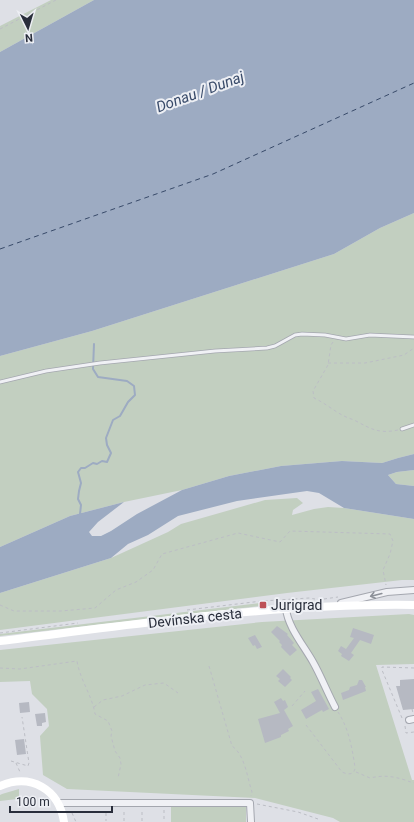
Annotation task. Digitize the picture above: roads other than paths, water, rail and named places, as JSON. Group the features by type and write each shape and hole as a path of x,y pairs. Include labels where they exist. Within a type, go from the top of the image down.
{"street":[{"path":"335,605 387,592 414,590"},
{"name":"Devínska cesta","path":"0,641 149,623 286,609 335,605 414,605"},
{"path":"286,609 297,636 313,662 335,707"},
{"path":"0,786 17,782 32,783 44,788 51,793 59,803 63,813 64,822"},
{"path":"59,803 250,803 250,822"}],"lane":[{"path":"0,382 46,371 100,363 215,351 267,348 275,346 295,335 302,334 325,335 346,339 370,335 414,337"},
{"path":"402,429 414,425"}],"water":[{"name":"Donau / Dunaj","path":"94,0 414,0 414,213 380,228 334,254 92,331 0,356 0,52"},
{"path":"414,454 414,470 397,472 388,475 396,484 414,486 414,519 344,508 319,493 307,491 237,501 178,516 148,535 128,544 111,558 0,593 0,547 70,516 124,502 98,522 89,532 92,536 101,536 137,514 182,490 229,476 281,466 342,461 382,463"}],"waterway":[{"path":"80,514 81,505 78,499 81,483 78,472 81,468 85,468 93,463 97,464 102,461 107,462 111,453 107,445 106,438 113,420 120,416 128,402 135,395 134,386 127,381 98,377 93,369 94,344"}],"place":[{"name":"Jurigrad","path":"263,605"}]}
